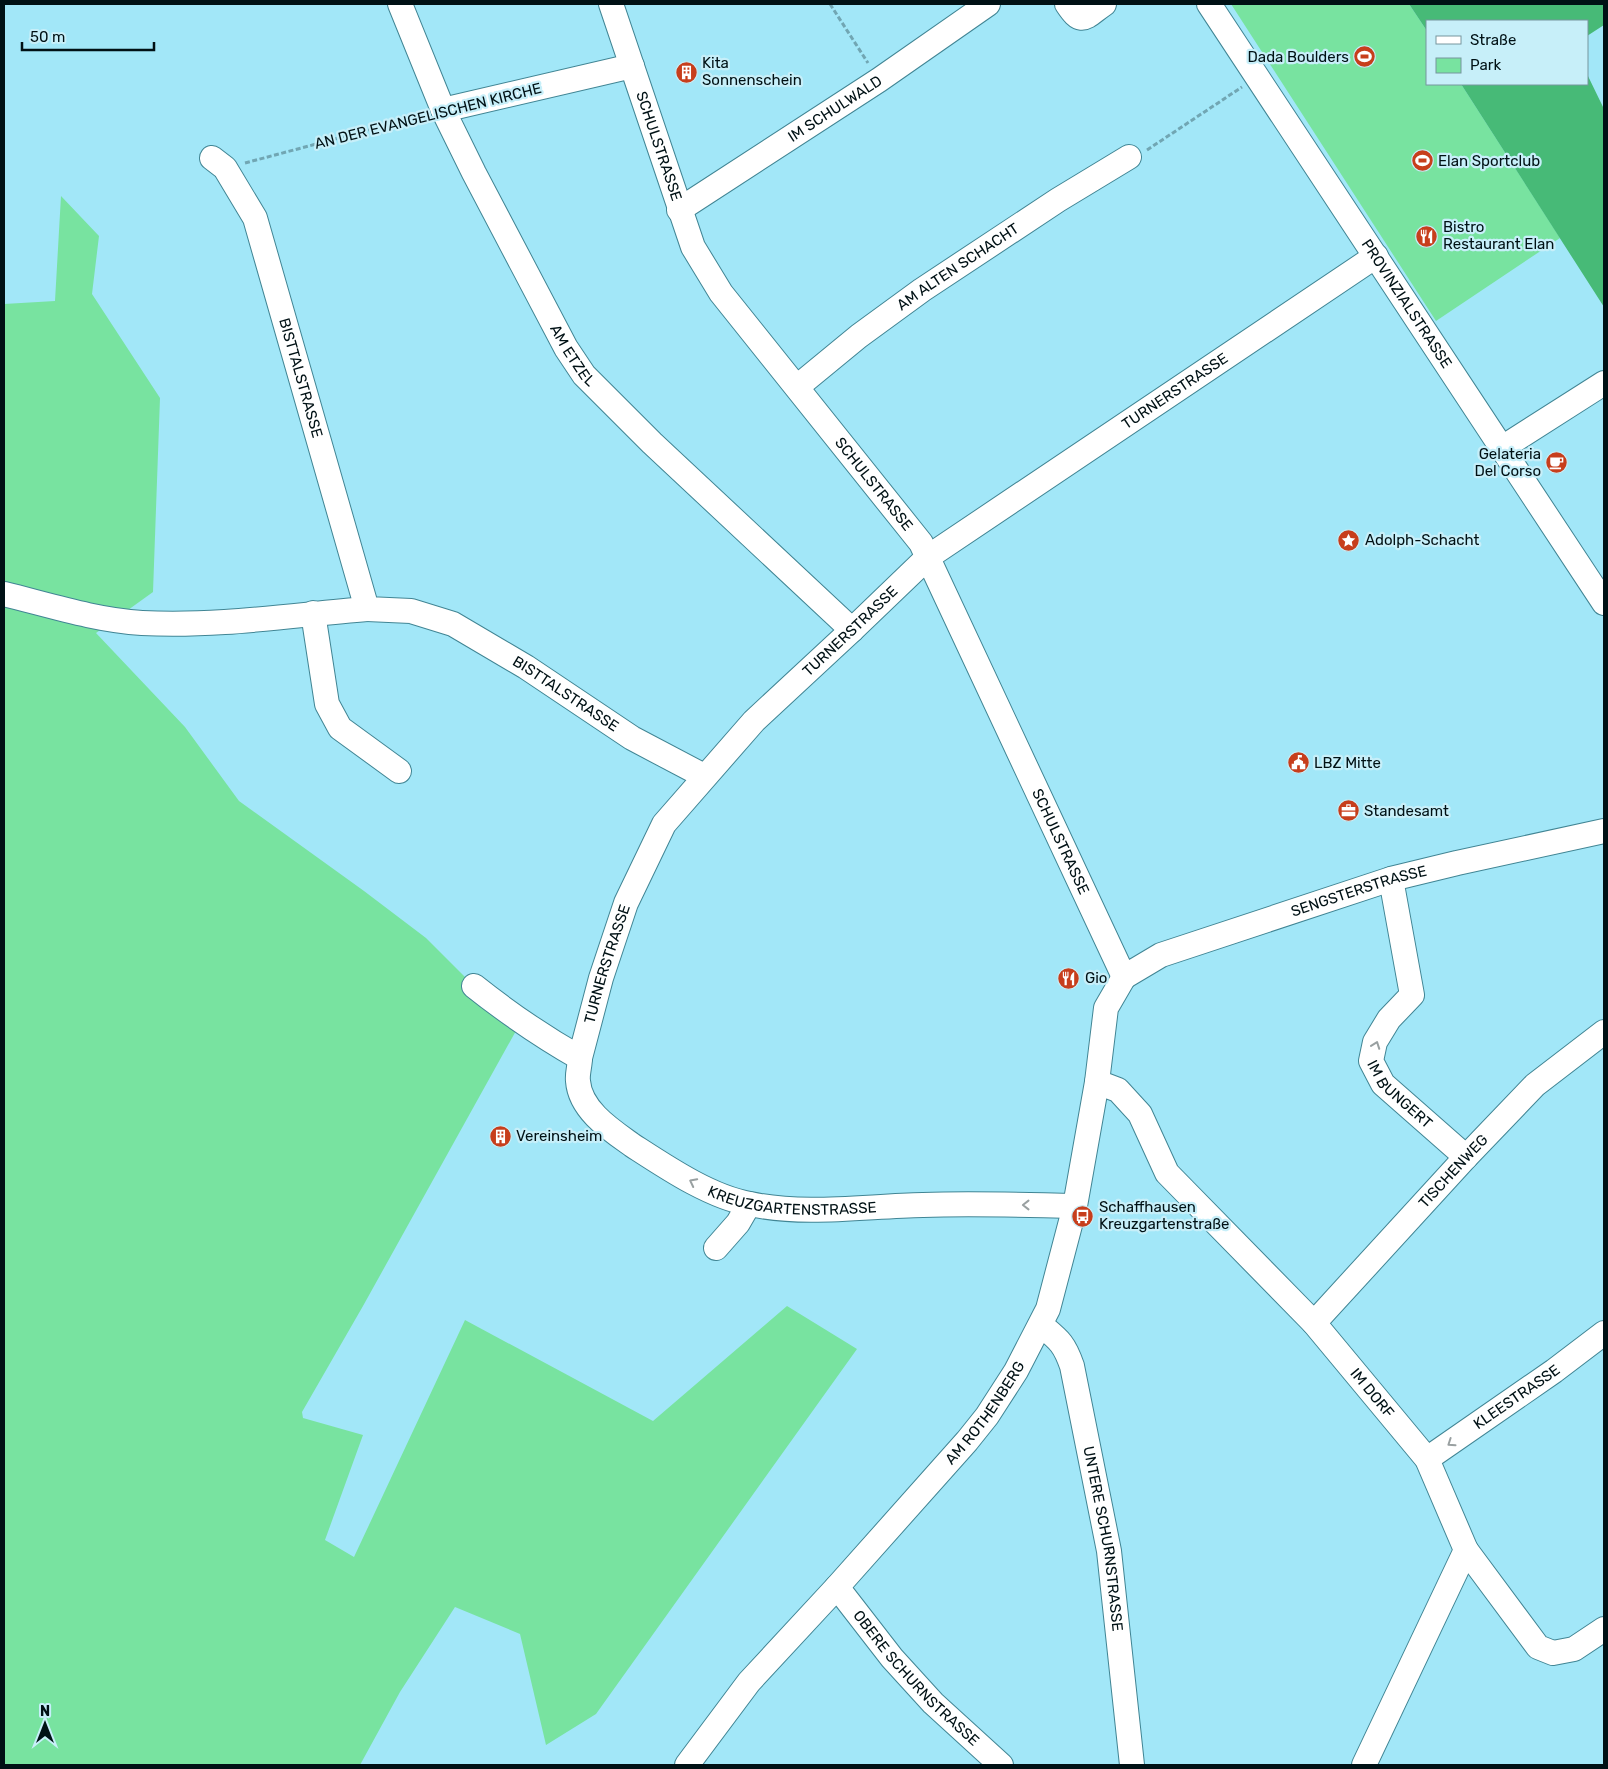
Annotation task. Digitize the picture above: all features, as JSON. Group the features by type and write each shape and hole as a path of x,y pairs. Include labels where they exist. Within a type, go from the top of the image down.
{"street":[{"name":"AM ETZEL","path":"400,4 443,110 525,272 566,348 584,375 652,443 852,630"},
{"name":"SCHULSTRASSE","path":"610,4 693,247 721,293 920,543 1124,977"},
{"name":"IM SCHULWALD","path":"679,210 879,80 988,4"},
{"path":"1067,4 1076,17 1080,18 1084,18 1104,4"},
{"name":"PROVINZIALSTRASSE","path":"1209,4 1604,603"},
{"name":"AN DER EVANGELISCHEN KIRCHE","path":"443,110 632,66"},
{"name":"AM ALTEN SCHACHT","path":"797,388 859,336 922,290 1058,200 1129,157"},
{"name":"BISTTALSTRASSE","path":"218,163 255,218 368,609"},
{"name":"TURNERSTRASSE","path":"580,1058 601,978 626,903 664,824 754,721 928,557 1376,256"},
{"path":"1502,448 1604,383"},
{"name":"BISTTALSTRASSE","path":"4,594 90,615 141,622 186,624 368,609 411,611 453,624 526,667 632,738 704,776"},
{"path":"313,613 327,704 333,716 340,728 399,772"},
{"name":"SENGSTERSTRASSE","path":"1124,977 1161,955 1391,879 1604,831"},
{"name":"IM BUNGERT","path":"1391,879 1412,995 1389,1020 1375,1042 1371,1061 1384,1084 1466,1157"},
{"name":"AM ROTHENBERG","path":"687,1765 749,1682 837,1587 967,1441 1016,1372 1048,1310 1075,1206 1096,1082 1106,1008 1124,977"},
{"path":"474,986 510,1015 580,1058"},
{"name":"TISCHENWEG","path":"1314,1323 1466,1157 1535,1085 1604,1032"},
{"name":"KREUZGARTENSTRASSE","path":"580,1058 578,1080 581,1095 588,1107 601,1120 625,1140 653,1158 693,1182 728,1198 749,1204 810,1210 926,1205 1075,1206"},
{"name":"IM DORF","path":"1096,1082 1118,1090 1140,1114 1167,1172 1314,1323 1427,1459 1466,1550 1538,1647 1553,1653 1574,1649 1604,1629"},
{"path":"716,1248 738,1223 749,1204"},
{"name":"UNTERE SCHURNSTRASSE","path":"1041,1325 1059,1339 1066,1348 1072,1366 1109,1551 1132,1765"},
{"name":"KLEESTRASSE","path":"1427,1459 1554,1372 1604,1333"},
{"path":"1364,1765 1466,1550"},
{"name":"OBERE SCHURNSTRASSE","path":"837,1587 892,1658 927,1696 1001,1765"}],"path":[{"path":"830,4 879,80"},
{"path":"1129,157 1136,158 1257,76"},
{"name":"AN DER EVANGELISCHEN KIRCHE","path":"218,163 443,110"}],"green space":[{"name":"Elan Sportclub","path":"1231,4 1409,4 1426,30 1426,85 1462,85 1560,238 1436,321"},
{"path":"1409,4 1604,4 1604,25 1588,35 1588,20 1426,20 1426,30"},
{"path":"1588,76 1604,109 1604,307 1462,85 1588,85"},
{"path":"61,196 99,236 92,294 160,398 153,592 96,633 185,727 239,801 426,938 517,1029 302,1412 303,1418 363,1435 325,1540 354,1557 465,1320 653,1421 787,1306 857,1349 596,1714 546,1745 520,1634 455,1607 400,1692 360,1765 4,1765 4,304 55,301"}],"place":[{"name":"Dada Boulders","path":"1365,57"},
{"name":"Kita Sonnenschein","path":"686,72"},
{"name":"Elan Sportclub","path":"1422,161"},
{"name":"Bistro Restaurant Elan","path":"1427,236"},
{"name":"Gelateria Del Corso","path":"1557,463"},
{"name":"Adolph-Schacht","path":"1349,540"},
{"name":"LBZ Mitte","path":"1298,763"},
{"name":"Standesamt","path":"1348,811"},
{"name":"Gio","path":"1069,978"},
{"name":"Vereinsheim","path":"500,1136"},
{"name":"Schaffhausen Kreuzgartenstraße","path":"1083,1216"}]}
